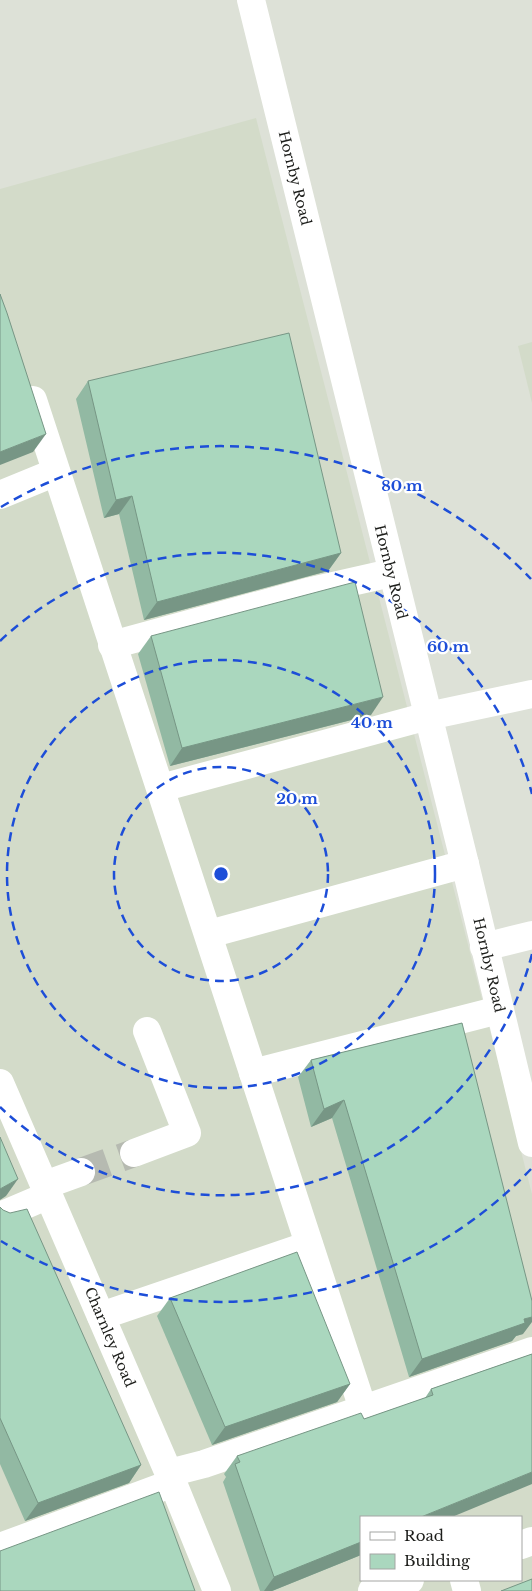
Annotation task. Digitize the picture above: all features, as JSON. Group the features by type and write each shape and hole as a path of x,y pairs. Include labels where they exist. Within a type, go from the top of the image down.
{"main road":[{"name":"Hornby Road","path":"250,0 391,574 465,864 532,1143"},
{"path":"26,378 363,1409"},
{"path":"0,495 56,472"},
{"path":"112,645 307,592 391,574"},
{"path":"161,788 428,716 532,694"},
{"path":"209,934 465,864"},
{"path":"484,947 532,935"},
{"path":"253,1073 500,1010"},
{"path":"134,1152 187,1133 147,1031"},
{"name":"Charnley Road","path":"0,1084 171,1478 217,1591"},
{"path":"0,1216 80,1172"},
{"path":"101,1316 308,1245"},
{"path":"0,1546 204,1464 532,1351"},
{"path":"372,1591 407,1581"}],"shaded area":[{"path":"256,118 532,1194 532,1591 0,1591 0,189"},
{"path":"532,342 532,403 518,346"}],"building":[{"path":"0,294 46,434 0,452"},
{"path":"289,333 341,553 157,602 132,496 116,500 88,381"},
{"path":"355,582 383,697 182,748 151,636"},
{"path":"462,1023 532,1301 532,1317 524,1319 525,1323 422,1359 344,1100 324,1109 311,1060"},
{"path":"0,1137 18,1179 0,1189"},
{"path":"0,1207 10,1213 27,1209 141,1465 38,1503 0,1418"},
{"path":"297,1252 350,1384 225,1427 170,1298"},
{"path":"532,1354 532,1472 423,1516 360,1516 360,1542 274,1577 235,1464 240,1462 237,1456 361,1413 364,1419 433,1395 431,1389"},
{"path":"159,1492 195,1591 0,1591 0,1551"},
{"path":"532,1579 532,1591 501,1591"}],"tunnel":[{"path":"81,1172 134,1153"}]}
